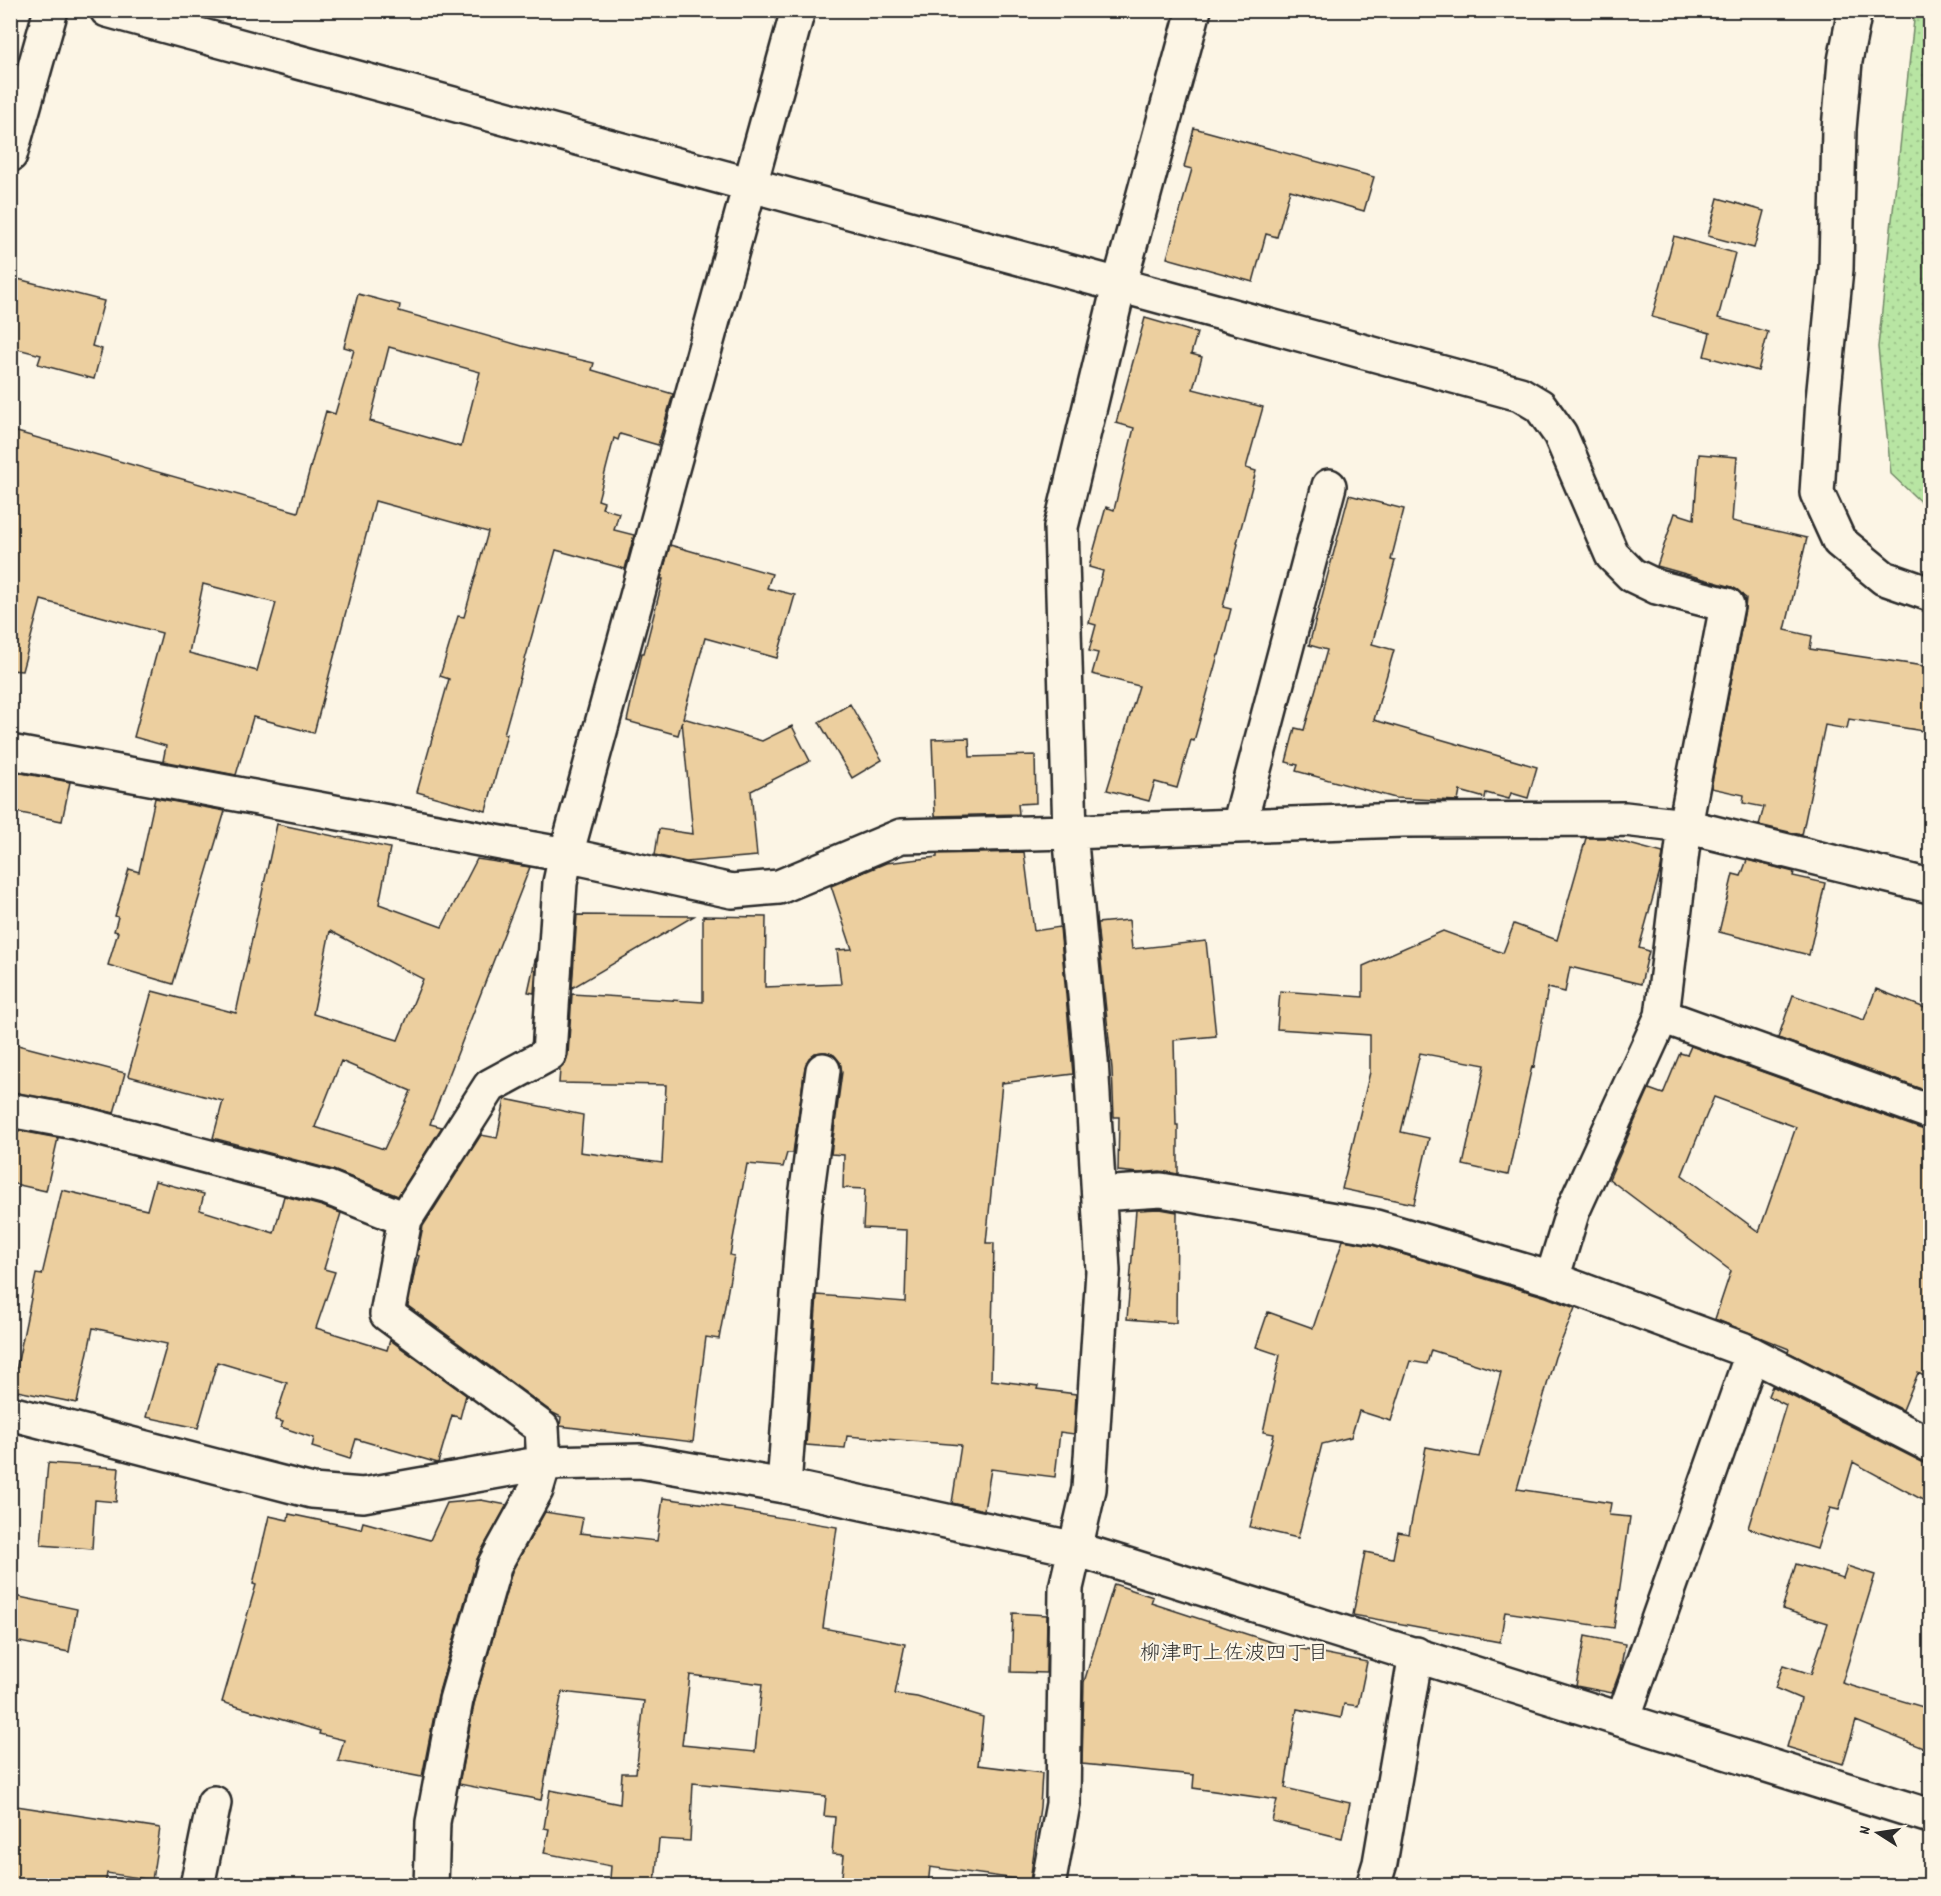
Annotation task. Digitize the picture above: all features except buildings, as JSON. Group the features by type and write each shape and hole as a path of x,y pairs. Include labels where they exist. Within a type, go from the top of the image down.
{"street":[{"path":"10,155 51,10"},
{"path":"107,10 1520,393 1540,406 1560,434 1612,555 1632,575 1657,586 1726,605 1685,826 1662,1016 1574,1210 1552,1279"},
{"path":"431,1886 433,1822 456,1700 495,1564 536,1490 544,1463 542,1428 387,1314 405,1219 490,1086 549,1054 560,884 566,855 798,10"},
{"path":"1048,1886 1063,1804 1066,1588 1077,1549 1089,1489 1103,1271 1091,1060 1070,832 1061,527 1119,286 1194,10"},
{"path":"1855,10 1845,61 1839,129 1836,269 1823,400 1817,492 1839,541 1884,578 1930,594"},
{"path":"1239,826 1329,486"},
{"path":"10,752 566,855 732,891 779,887 901,836 1403,820 1625,819 1685,826 1930,886"},
{"path":"1662,1016 1930,1112"},
{"path":"784,1486 804,1212 823,1070"},
{"path":"10,1110 75,1122 328,1188 405,1219"},
{"path":"1100,1194 1161,1190 1376,1227 1552,1279 1752,1354 1930,1445"},
{"path":"1623,1719 1752,1354"},
{"path":"10,1413 312,1491 363,1495 544,1463 640,1461 784,1486 1077,1549 1930,1816"},
{"path":"1373,1886 1380,1863 1416,1654"},
{"path":"197,1886 214,1803"}],"green space":[{"path":"1915,11 1930,11 1930,511 1891,474 1878,347"}],"district":[{"name":"柳津町上佐波四丁目","path":"1234,1652"}]}
